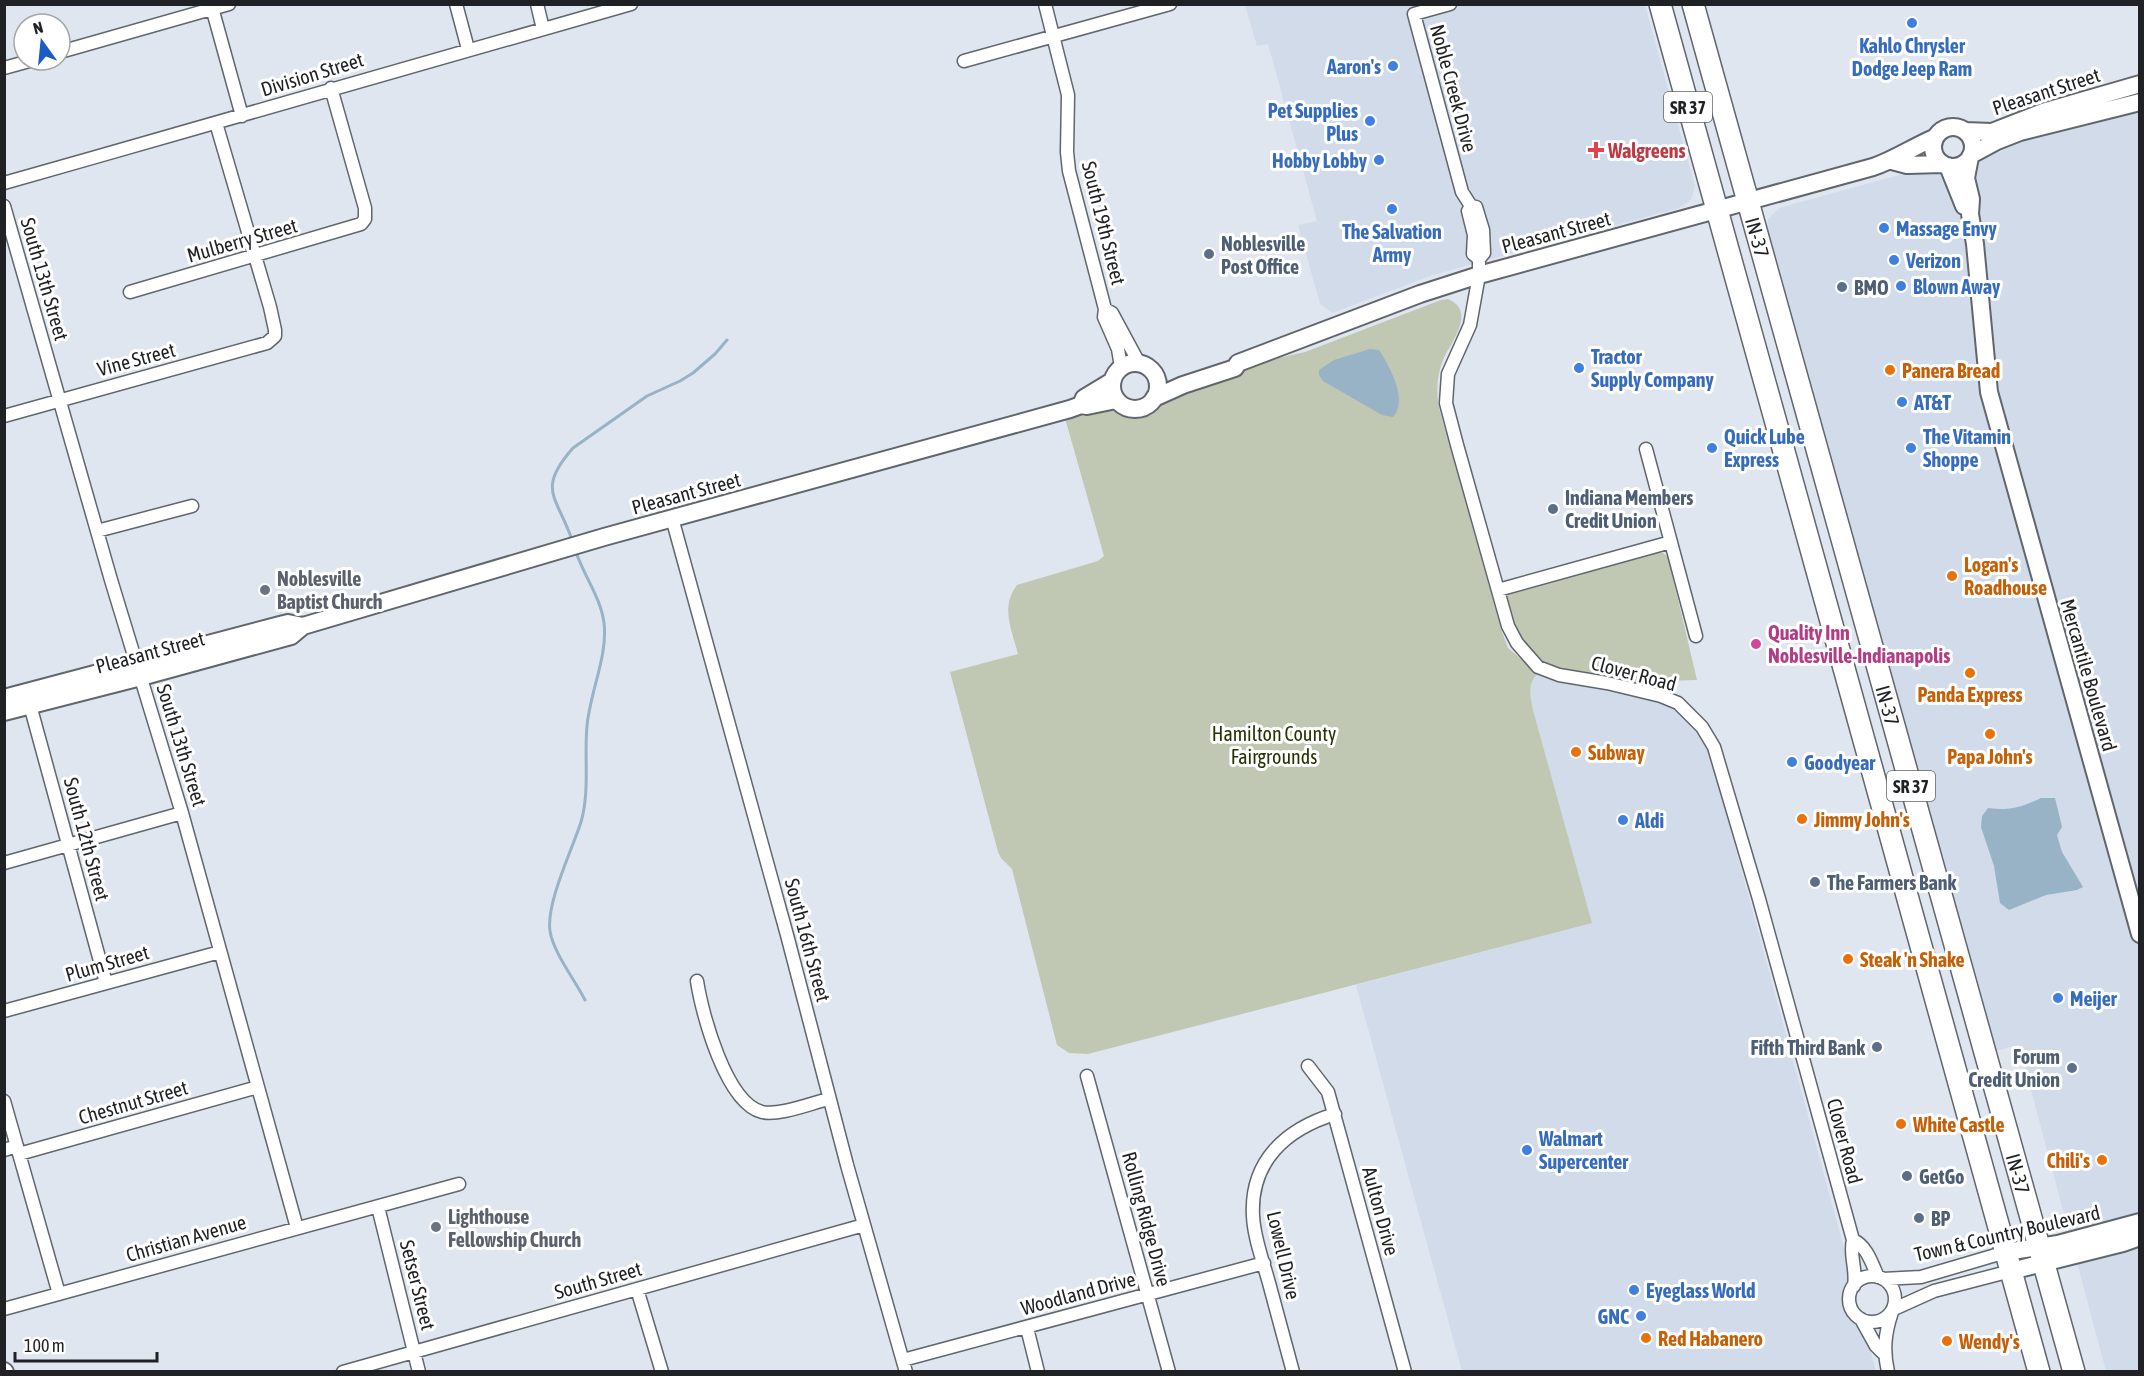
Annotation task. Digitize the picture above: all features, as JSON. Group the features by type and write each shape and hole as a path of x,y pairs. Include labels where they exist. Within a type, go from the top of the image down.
{"highway":[{"name":"IN-37","path":"1660,4 2039,1371"},
{"name":"IN-37","path":"1693,4 2074,1371"}],"street":[{"path":"72,48 229,4"},
{"path":"456,4 468,49"},
{"path":"537,4 543,28"},
{"name":"Division Street","path":"4,183 631,4"},
{"name":"South 19th Street","path":"1045,4 1068,95 1067,152 1070,171 1105,309 1104,317 1118,349 1117,374"},
{"path":"964,61 1170,4"},
{"name":"Noble Creek Drive","path":"1450,4 1414,14 1462,192 1471,206 1476,207 1483,230 1484,253 1479,267"},
{"path":"212,7 242,116"},
{"name":"Pleasant Street","path":"1965,131 1992,132 2043,112 2139,84"},
{"name":"Mulberry Street","path":"130,292 358,226 363,221 366,208 331,88"},
{"name":"Pleasant Street","path":"1971,156 1997,141 2020,132 2139,102"},
{"path":"216,123 254,257"},
{"path":"1956,127 1965,131 1972,139 1971,156 1958,166 1945,165 1933,153 1934,138 1946,128 1956,127"},
{"name":"Pleasant Street","path":"1154,398 1183,385 1235,368 1238,363 1420,294 1479,267 1716,210 1892,161 1905,151 1934,138"},
{"name":"Mercantile Boulevard","path":"1971,156 1966,178 1971,199 1970,214 1989,392 2139,934"},
{"name":"Pleasant Street","path":"1892,161 1907,165 1945,165"},
{"name":"Mercantile Boulevard","path":"1945,165 1961,202 1970,214"},
{"name":"South 13th Street","path":"4,206 58,400 182,813 297,1228"},
{"name":"Vine Street","path":"4,416 267,343 275,336 275,330 254,257"},
{"name":"Clover Road","path":"1479,267 1470,325 1448,374 1446,403 1513,637 1538,667 1559,675 1604,682 1661,696 1678,703 1692,716 1712,742 1759,899 1853,1240 1851,1247 1855,1271 1854,1286"},
{"name":"South 19th Street","path":"1105,309 1112,313 1139,363"},
{"name":"Pleasant Street","path":"1154,374 1182,375 1232,360 1238,363"},
{"path":"1139,363 1154,374 1158,384 1150,404 1136,409 1129,408 1116,400 1113,394 1117,374 1127,364 1139,363"},
{"name":"Pleasant Street","path":"1081,405 1084,398 1117,374"},
{"name":"Pleasant Street","path":"4,698 291,636 303,626 672,518 1070,410 1081,405 1087,406 1116,400"},
{"path":"1646,450 1696,636"},
{"path":"97,531 192,506"},
{"name":"South 16th Street","path":"672,518 864,1226 905,1366"},
{"path":"1498,590 1671,542"},
{"name":"Pleasant Street","path":"4,712 139,670"},
{"name":"South 12th Street","path":"30,705 106,983"},
{"path":"4,863 182,813"},
{"name":"Plum Street","path":"4,1011 220,952"},
{"path":"697,981 710,1035 736,1092 746,1104 761,1112 774,1113 830,1099"},
{"name":"Aulton Drive","path":"1308,1066 1328,1092 1335,1114 1405,1371"},
{"name":"Rolling Ridge Drive","path":"1088,1076 1169,1371"},
{"name":"Chestnut Street","path":"13,1150 258,1087"},
{"path":"4,1101 13,1150 59,1294"},
{"name":"Lowell Drive","path":"1293,1371 1263,1263 1253,1215 1254,1196 1264,1163 1285,1138 1315,1120 1335,1114"},
{"name":"Christian Avenue","path":"4,1309 459,1184"},
{"name":"Setser Street","path":"378,1207 419,1371"},
{"name":"Town & Country Boulevard","path":"2041,1255 2058,1244 2139,1222"},
{"name":"South Street","path":"343,1371 864,1226"},
{"name":"Town & Country Boulevard","path":"1881,1278 1921,1277 2123,1243 2139,1237"},
{"name":"Clover Road","path":"1853,1240 1863,1248 1881,1278"},
{"name":"Town & Country Boulevard","path":"1893,1310 2008,1262"},
{"name":"Woodland Drive","path":"905,1366 1027,1328 1263,1263"},
{"path":"1883,1353 1875,1346 1861,1319 1851,1307 1850,1300 1854,1286 1862,1279 1881,1278 1893,1288 1895,1302 1886,1328 1883,1353 1888,1371"},
{"path":"637,1289 662,1371"},
{"path":"1861,1319 1875,1322 1882,1320 1893,1310"},
{"path":"1027,1328 1038,1371"}],"shaded area":[{"path":"1245,5 1645,5 1695,186 1691,200 1679,208 1433,275 1332,313 1320,304 1298,225 1317,221 1268,44 1257,46"},
{"path":"2139,107 2139,1371 2106,1371 2019,1045 1991,1052 1766,232 1768,219 1779,208 1910,172 1931,175 1960,168 1998,144"},
{"path":"1370,349 1379,350 1396,385 1399,402 1393,417 1382,415 1323,381 1319,375 1319,370 1334,360"},
{"path":"1538,673 1555,681 1650,697 1678,711 1696,729 1709,750 1848,1263 1849,1275 1846,1283 1851,1317 1870,1350 1876,1371 1462,1371 1356,985 1592,923 1533,710 1529,689 1533,678"},
{"path":"2041,798 2055,798 2062,827 2057,835 2062,852 2083,887 2046,895 2009,910 2000,903 1994,866 1981,827 1982,816 1988,808 2015,807"}],"green space":[{"name":"Hamilton County Fairgrounds","path":"1448,299 1461,311 1461,319 1439,373 1437,392 1440,412 1508,648 1538,673 1531,686 1533,710 1592,923 1088,1054 1069,1053 1057,1045 1012,869 998,852 950,672 1018,654 1008,610 1012,593 1017,585 1098,561 1104,556 1065,418 1108,406 1138,412 1150,408 1159,400 1266,361 1305,352"},
{"path":"1658,552 1668,557 1697,680 1633,682 1559,670 1533,657 1518,639 1506,598 1509,592"}],"waterway":[{"path":"572,540 553,493 552,484 562,462 573,448 647,396 693,373 727,340"},
{"path":"576,552 596,596 602,614 605,636 587,726 584,810 552,906 550,931 560,957 585,1000"}],"place":[{"name":"Kahlo Chrysler Dodge Jeep Ram","path":"1912,23"},
{"name":"Aaron's","path":"1393,66"},
{"name":"Pet Supplies Plus","path":"1370,121"},
{"name":"Walgreens","path":"1596,150"},
{"name":"Hobby Lobby","path":"1379,160"},
{"name":"The Salvation Army","path":"1392,209"},
{"name":"Massage Envy","path":"1884,228"},
{"name":"Noblesville Post Office","path":"1209,254"},
{"name":"Verizon","path":"1894,260"},
{"name":"Blown Away","path":"1901,286"},
{"name":"BMO","path":"1842,287"},
{"name":"Tractor Supply Company","path":"1579,368"},
{"name":"Panera Bread","path":"1890,370"},
{"name":"AT&T","path":"1902,402"},
{"name":"Quick Lube Express","path":"1712,448"},
{"name":"The Vitamin Shoppe","path":"1911,448"},
{"name":"Indiana Members Credit Union","path":"1553,509"},
{"name":"Logan's Roadhouse","path":"1952,576"},
{"name":"Noblesville Baptist Church","path":"265,590"},
{"name":"Quality Inn Noblesville-Indianapolis","path":"1756,644"},
{"name":"Panda Express","path":"1970,673"},
{"name":"Papa John's","path":"1990,734"},
{"name":"Subway","path":"1576,752"},
{"name":"Goodyear","path":"1792,762"},
{"name":"Jimmy John's","path":"1802,819"},
{"name":"Aldi","path":"1623,820"},
{"name":"The Farmers Bank","path":"1815,882"},
{"name":"Steak 'n Shake","path":"1848,959"},
{"name":"Meijer","path":"2058,998"},
{"name":"Fifth Third Bank","path":"1877,1047"},
{"name":"Forum Credit Union","path":"2072,1068"},
{"name":"White Castle","path":"1901,1124"},
{"name":"Walmart Supercenter","path":"1527,1150"},
{"name":"Chili's","path":"2102,1160"},
{"name":"GetGo","path":"1907,1176"},
{"name":"BP","path":"1919,1218"},
{"name":"Lighthouse Fellowship Church","path":"436,1227"},
{"name":"Eyeglass World","path":"1634,1290"},
{"name":"GNC","path":"1641,1316"},
{"name":"Red Habanero","path":"1646,1338"},
{"name":"Wendy's","path":"1947,1341"}]}
